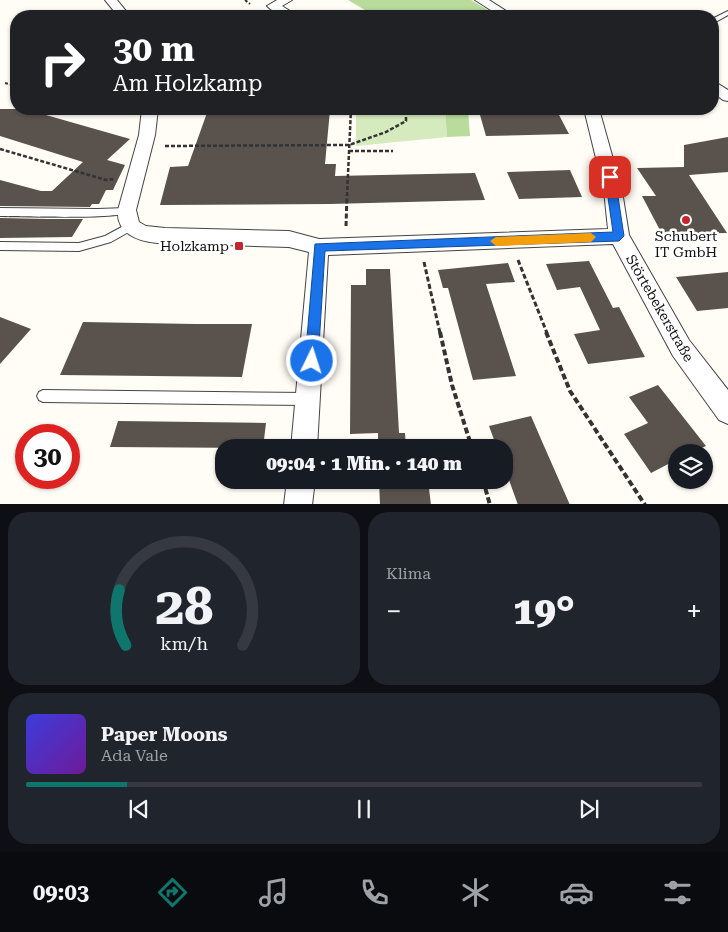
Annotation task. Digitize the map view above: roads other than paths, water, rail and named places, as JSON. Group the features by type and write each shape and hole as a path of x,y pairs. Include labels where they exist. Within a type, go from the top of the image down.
{"street":[{"path":"281,10 273,6 286,0"},
{"path":"481,0 498,10"},
{"path":"149,115 145,146 135,178 129,219 138,231 165,236 288,239 319,247 619,236"},
{"name":"Störtebekerstraße","path":"594,115 613,191 619,236 681,348 728,411"},
{"path":"305,439 319,247"},
{"path":"298,504 300,489"}],"lane":[{"path":"0,212 97,213 129,219"},
{"path":"0,246 79,247 108,239 129,219"},
{"path":"43,396 309,398"}],"place":[{"name":"Schubert IT GmbH","path":"686,220"},
{"name":"Holzkamp","path":"239,246"}]}
